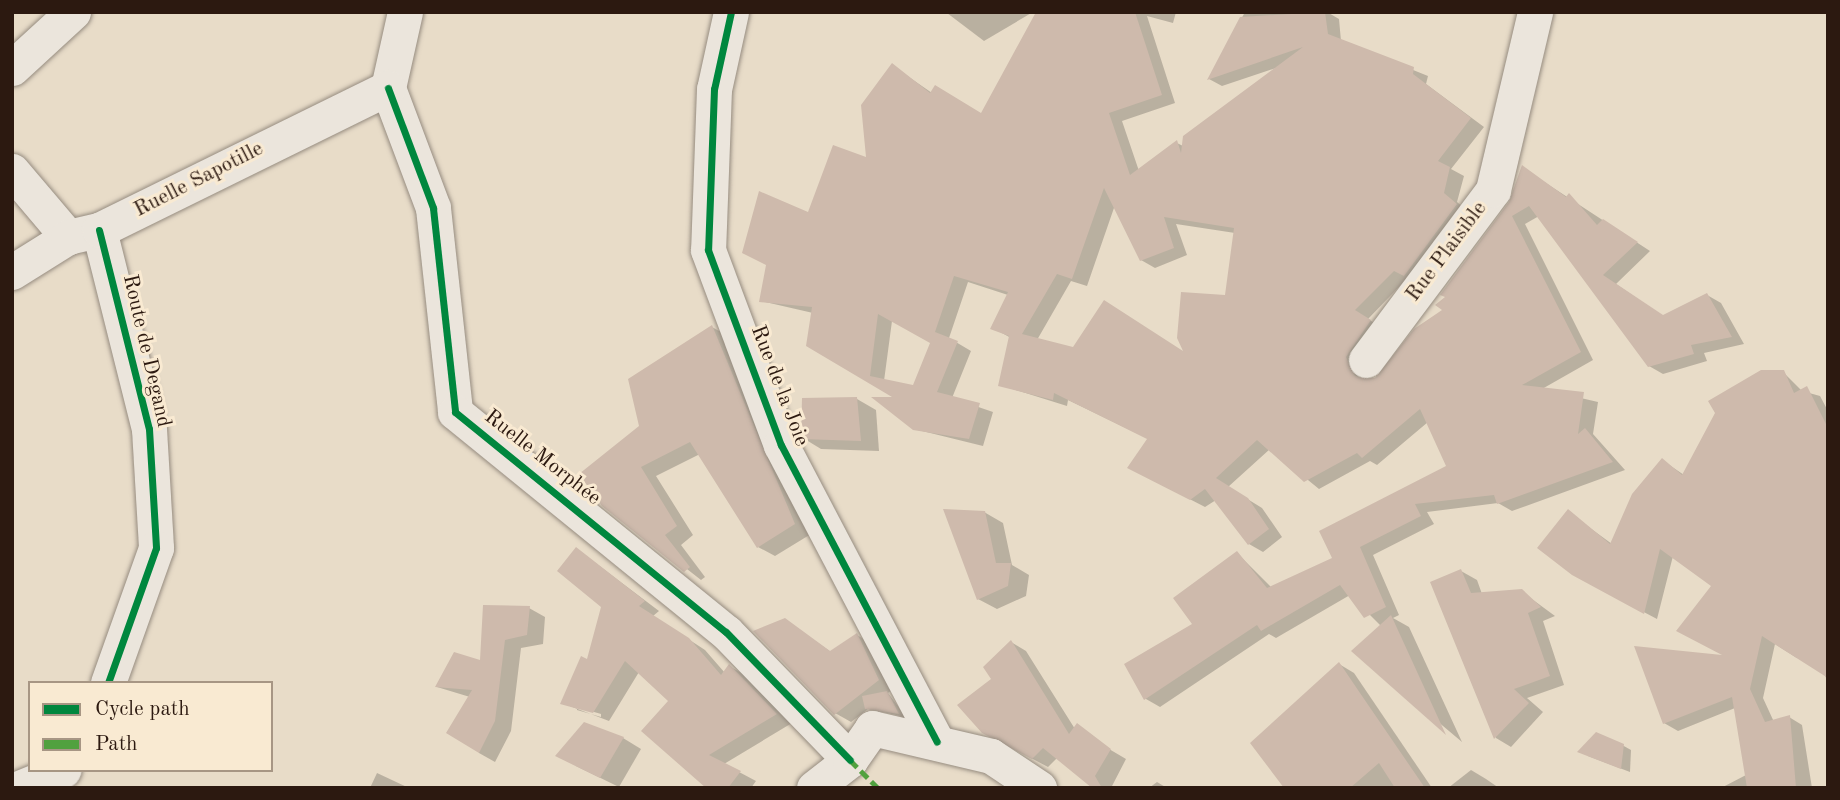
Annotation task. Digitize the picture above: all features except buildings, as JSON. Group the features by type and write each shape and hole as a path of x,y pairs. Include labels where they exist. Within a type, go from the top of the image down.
{"street":[{"path":"12,68 73,12"},
{"path":"388,88 405,12"},
{"name":"Rue de la Joie","path":"731,12 713,89 708,250 781,445 937,743"},
{"name":"Rue Plaisible","path":"1366,360 1493,190 1535,12"},
{"name":"Ruelle Sapotille","path":"12,272 83,234 388,88"},
{"name":"Ruelle Morphée","path":"388,88 433,208 455,412 726,632 850,760"},
{"path":"12,171 83,234"},
{"name":"Route de Degand","path":"83,234 149,429 156,548 109,681"},
{"path":"814,788 850,760 873,728 991,756 1039,788"},
{"path":"19,788 58,772"}],"marked path":[{"path":"850,760 878,788"}],"cycle path":[{"path":"731,12 714,89 708,250 781,445 937,742"},
{"path":"388,88 433,208 455,412 726,632 850,760"},
{"path":"99,230 149,429 156,548 109,681"}]}
